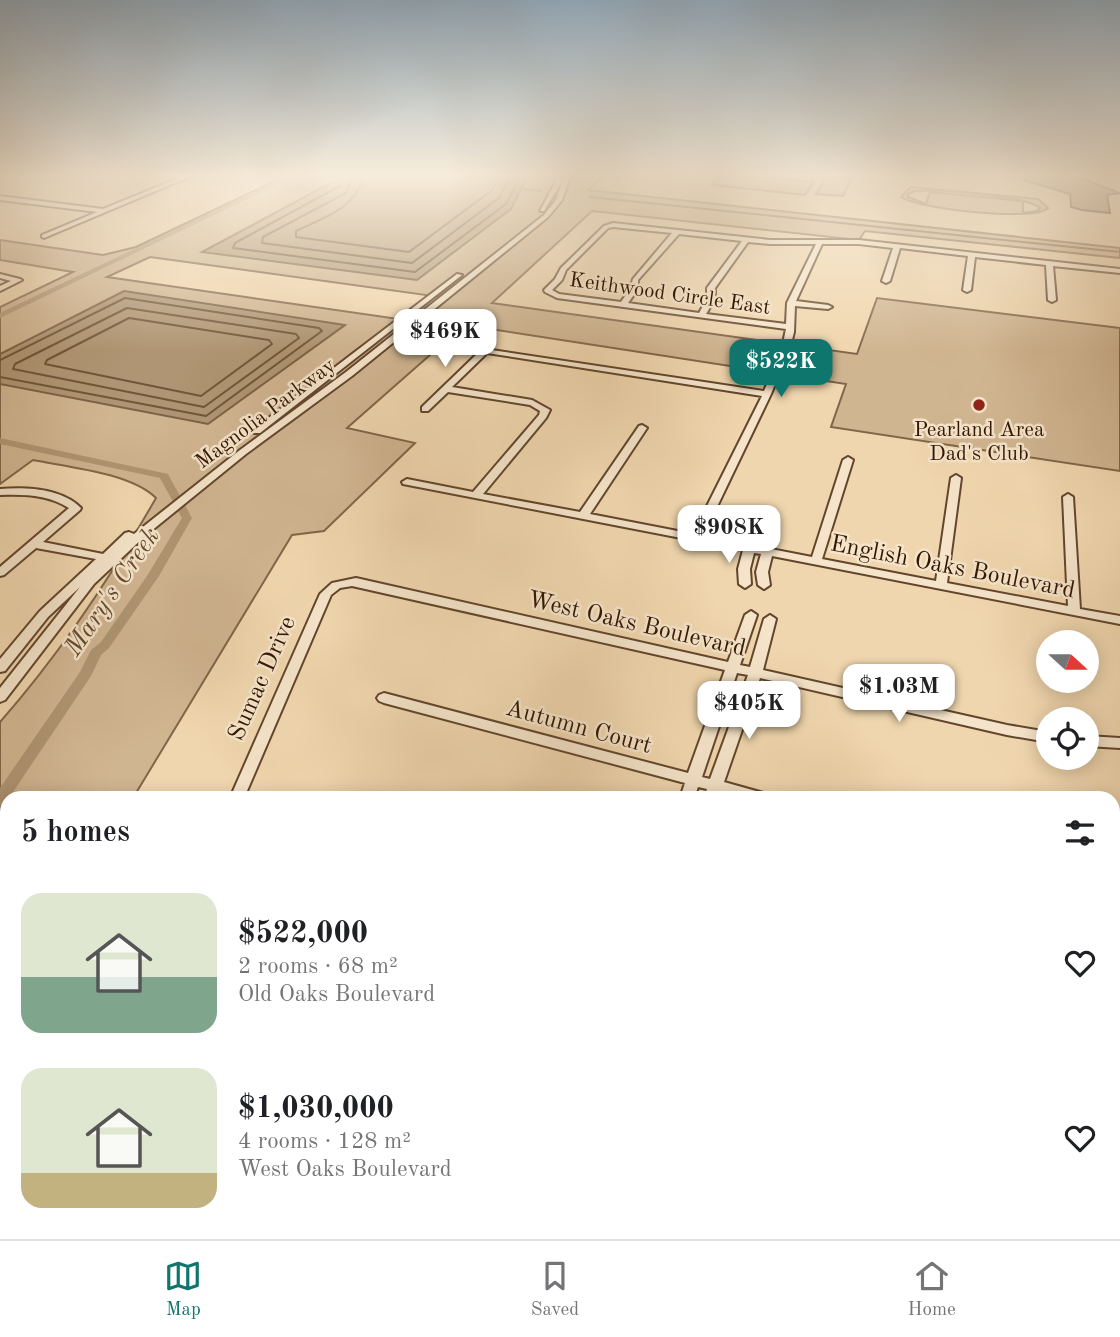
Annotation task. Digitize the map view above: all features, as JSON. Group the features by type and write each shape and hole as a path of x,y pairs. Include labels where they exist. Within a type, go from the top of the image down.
{"street":[{"name":"Magnolia Parkway","path":"0,668 44,614 103,557 381,335 514,235"},
{"name":"Magnolia Parkway","path":"218,467 395,337 517,235"},
{"name":"Keithwood Circle East","path":"598,235 564,270 548,292 557,296 789,327"},
{"path":"623,304 634,289 635,281 675,235"},
{"path":"701,235 782,243 859,242 1120,271"},
{"path":"701,315 711,299 711,288 746,240"},
{"path":"696,538 767,394 789,341 791,303 820,242"},
{"path":"886,281 897,247"},
{"path":"967,290 972,255"},
{"path":"1049,264 1052,300"},
{"path":"0,276 18,280 0,289"},
{"path":"439,291 451,292"},
{"path":"791,303 828,307"},
{"path":"381,335 395,337"},
{"path":"442,344 767,394"},
{"path":"425,409 485,351"},
{"path":"446,388 532,402 544,410 543,416 476,495"},
{"path":"583,516 642,428"},
{"path":"816,561 848,460"},
{"path":"941,585 956,478"},
{"name":"English Oaks Boulevard","path":"407,482 1120,620"},
{"path":"0,492 19,491 68,501 76,508 0,573"},
{"path":"1068,497 1074,611"},
{"name":"Magnolia Parkway","path":"0,697 90,582 149,522"},
{"path":"35,544 103,557"},
{"path":"745,584 744,569 749,549"},
{"path":"764,586 762,572 767,552"},
{"name":"West Oaks Boulevard","path":"338,584 356,582 755,674 1036,734"},
{"name":"Sumac Drive","path":"240,791 326,594 338,584"},
{"path":"689,791 751,615"},
{"path":"713,791 755,674 770,619"},
{"name":"Autumn Court","path":"384,698 693,780 711,791"},
{"path":"1099,742 1120,743"}],"shaded area":[{"path":"162,235 566,235 492,303 857,354 877,298 1120,328 1120,471 831,427 846,384 464,325 347,428 415,443 324,531 292,535 137,791 0,791 0,722 84,614 156,498 145,489 115,477 33,460 0,484 0,307 73,272 0,260 0,240 103,255 136,247","holes":["150,257 448,299 419,322 107,277"]},
{"path":"811,235 862,235 859,240"},
{"path":"901,235 999,235 1120,248 1120,258"}],"water":[{"path":"234,235 477,235 417,280 202,252"},
{"path":"124,291 345,325 208,424 0,384 0,354"}],"waterway":[{"name":"Mary's Creek","path":"0,316 169,235"},
{"path":"954,235 1120,252"},
{"name":"Mary's Creek","path":"0,441 164,476 187,518 153,576 105,645 96,653 86,673 6,791"}],"place":[{"name":"Pearland Area Dad's Club","path":"979,405"}]}
